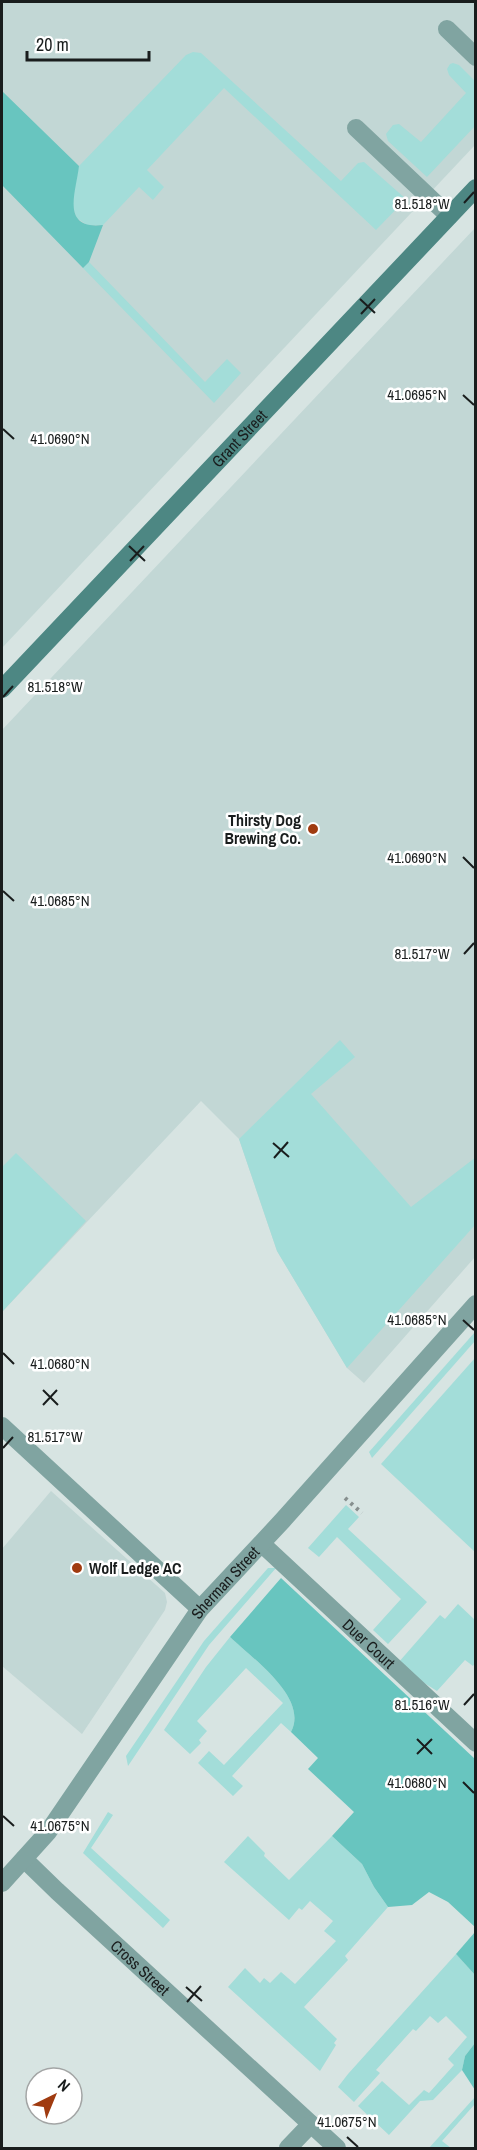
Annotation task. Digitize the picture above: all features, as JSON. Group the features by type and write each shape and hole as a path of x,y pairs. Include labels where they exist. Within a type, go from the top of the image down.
{"main road":[{"name":"Grant Street","path":"2,689 476,188"}],"street":[{"path":"447,29 476,57"},
{"path":"356,129 449,216"},
{"name":"Sherman Street","path":"2,1883 48,1832 200,1609 262,1544 476,1304"},
{"path":"2,1426 200,1609"},
{"name":"Duer Court","path":"262,1544 476,1743"},
{"name":"Cross Street","path":"24,1859 337,2148"},
{"path":"288,2148 311,2124"}],"path":[{"path":"345,1498 362,1513"}],"shaded area":[{"path":"2,2 475,2 475,145 2,648"},
{"path":"193,52 201,53 341,181 358,163 364,162 406,199 376,230 224,88 147,170 164,187 153,200 139,187 103,225 87,225 77,218 72,203 79,166 186,55"},
{"path":"453,63 459,65 475,81 475,126 427,177 388,141 386,134 393,125 399,124 421,142 466,93 449,75 447,69"},
{"path":"2,91 79,166 74,197 76,215 81,222 103,225 89,262 83,268 2,185"},
{"path":"475,228 475,1257 364,1383 347,1368 277,1251 239,1139 201,1101 2,1312 2,730"},
{"path":"89,262 205,382 227,359 241,373 214,403 83,268"},
{"path":"340,1040 355,1057 311,1094 411,1207 476,1157 475,1225 347,1368 277,1251 239,1139"},
{"path":"16,1153 86,1221 2,1312 2,1167"},
{"path":"475,1332 475,1341 372,1458 369,1452"},
{"path":"475,1358 475,1552 381,1464"},
{"path":"51,1491 165,1593 167,1602 165,1610 82,1734 2,1666 2,1549"},
{"path":"346,1505 359,1517 348,1529 427,1602 388,1644 373,1630 401,1599 337,1537 319,1557 308,1548"},
{"path":"268,1568 276,1568 209,1645 128,1766 126,1756 204,1641"},
{"path":"281,1578 475,1759 475,1927 448,1902 429,1892 412,1905 388,1907 362,1864 332,1836 354,1812 308,1769 318,1758 291,1732 294,1719 292,1706 286,1693 264,1668 230,1637"},
{"path":"458,1604 475,1620 475,1663 473,1666 465,1660 437,1691 413,1676 398,1663 440,1615 445,1619"},
{"path":"230,1637 276,1680 292,1706 294,1719 291,1732 281,1723 232,1776 243,1786 233,1796 198,1763 209,1751 224,1765 283,1703 246,1668 197,1721 207,1731 199,1740 201,1743 190,1754 164,1730 206,1667"},
{"path":"108,1812 113,1815 91,1848 170,1920 163,1928 83,1853"},
{"path":"248,1836 265,1853 264,1856 289,1880 332,1836 362,1864 388,1907 345,1956 348,1960 304,2007 337,2039 334,2043 336,2045 320,2071 228,1987 245,1968 260,1983 264,1978 270,1983 281,1972 295,1984 336,1941 324,1931 333,1921 310,1901 302,1910 299,1908 289,1920 224,1862"},
{"path":"475,1932 475,1975 456,1954"},
{"path":"456,1954 475,1975 475,2043 465,2056 462,2070 433,2100 420,2101 389,2135 358,2106 382,2081 409,2105 424,2090 429,2093 454,2065 448,2059 467,2037 446,2016 438,2023 430,2016 416,2031 413,2029 376,2070 380,2073 354,2102 338,2087"},
{"path":"475,2043 475,2090 462,2070 465,2056"},
{"path":"475,2097 475,2104 442,2141 451,2148 429,2148"}],"place":[{"name":"Thirsty Dog Brewing Co.","path":"313,829"},
{"name":"Wolf Ledge AC","path":"77,1568"}]}
